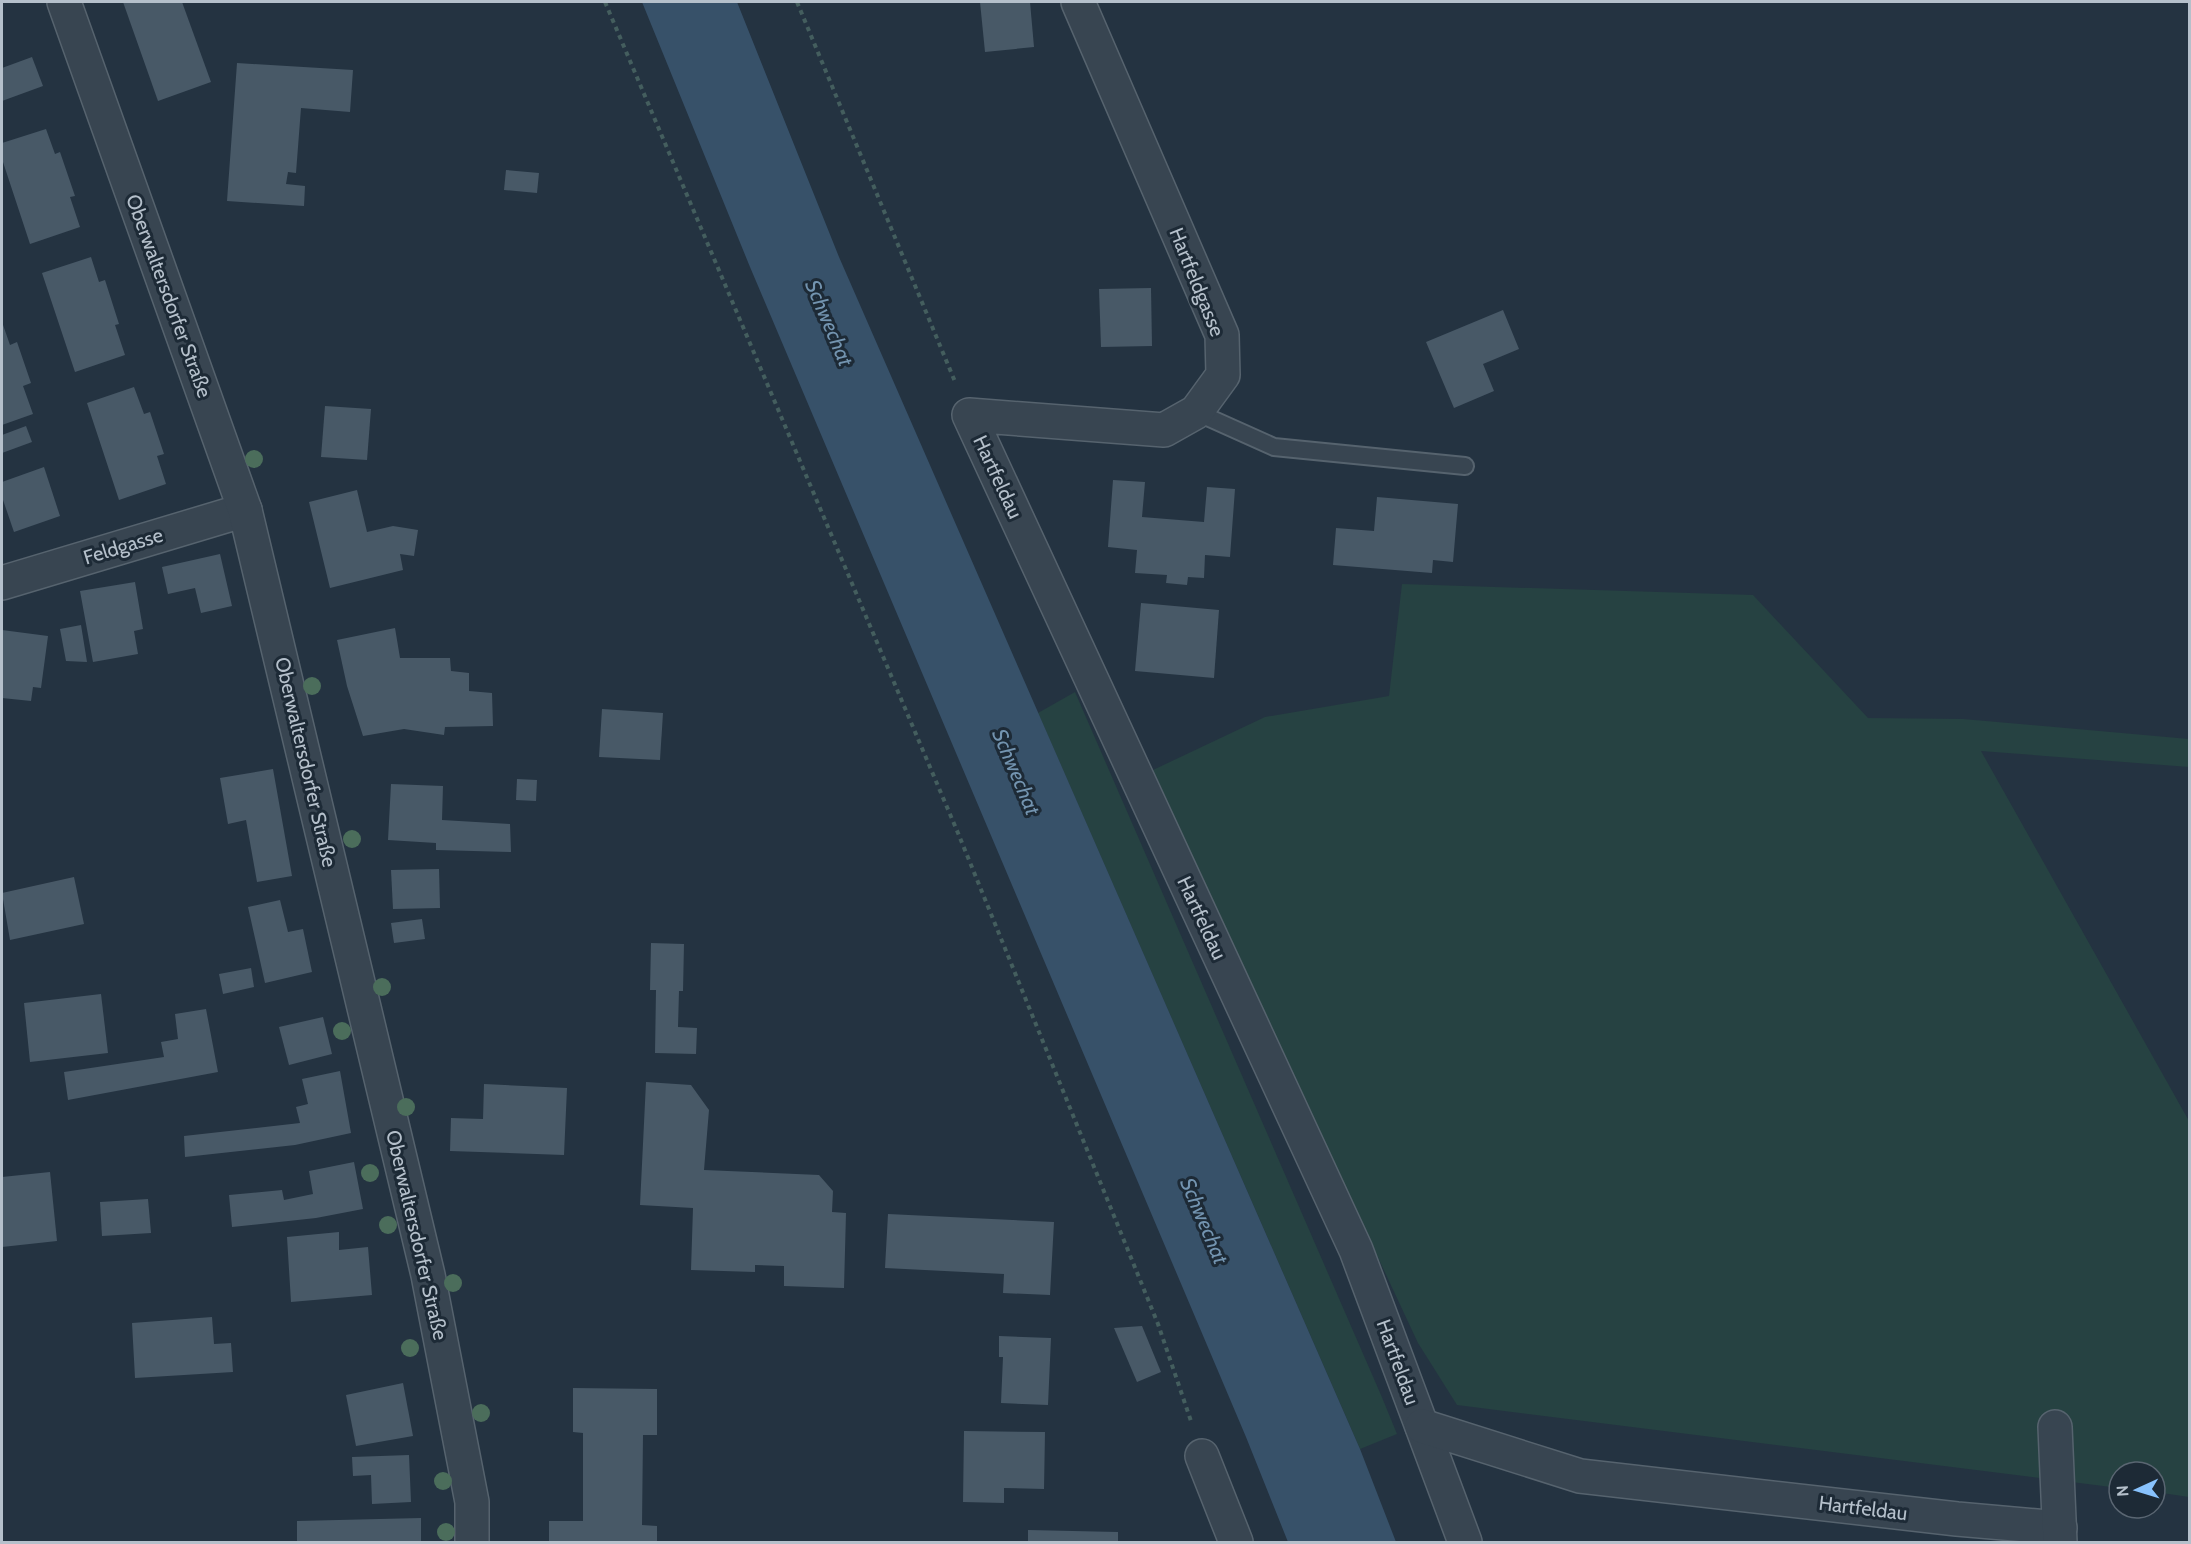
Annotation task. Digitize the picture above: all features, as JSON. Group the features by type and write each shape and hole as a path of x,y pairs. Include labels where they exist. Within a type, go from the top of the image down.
{"street":[{"name":"Oberwaltersdorfer Straße","path":"64,2 245,510 428,1275 471,1502 472,1542"},
{"name":"Hartfeldgasse","path":"969,415 1164,430 1196,412 1223,375 1222,335 1078,2"},
{"name":"Hartfeldau","path":"969,415 1356,1251 1466,1542"},
{"name":"Feldgasse","path":"2,583 245,510"},
{"name":"Hartfeldau","path":"1422,1426 1580,1476 1957,1519 2060,1535 2055,1427"},
{"path":"1202,1456 1236,1542"}],"lane":[{"path":"1196,412 1275,447 1465,466"}],"path":[{"path":"605,2 963,844 1158,1324 1202,1456"},
{"path":"797,2 969,415"}],"green space":[{"path":"1402,584 1753,595 1868,718 1963,719 2189,739 2189,767 1981,751 2189,1121 2189,1497 2167,1494 2167,1460 2107,1460 2107,1486 1457,1405 1418,1343 1223,926 1153,770 1265,717 1389,696"},
{"path":"1075,692 1397,1434 1360,1449 1038,713"}],"water":[{"name":"Schwechat","path":"642,2 737,2 839,257 1360,1449 1396,1542 1288,1542 1246,1437 750,267"}],"building":[{"path":"123,2 182,2 211,82 158,101"},
{"path":"980,2 1030,2 1034,47 985,52"},
{"path":"32,57 43,86 2,101 2,68"},
{"path":"237,63 353,70 350,112 301,108 296,173 288,172 286,184 305,186 304,206 227,201"},
{"path":"46,129 55,154 60,152 75,196 70,197 80,227 30,244 2,159 2,143"},
{"path":"506,170 539,173 537,193 504,190"},
{"path":"91,257 99,282 105,280 119,324 115,325 125,355 75,372 42,273"},
{"path":"1151,288 1152,346 1101,347 1099,289"},
{"path":"1503,310 1519,349 1483,364 1494,391 1454,408 1426,342"},
{"path":"2,322 10,345 17,342 31,383 23,386 33,414 2,425"},
{"path":"134,387 144,414 150,412 164,454 157,456 166,484 119,500 87,403"},
{"path":"325,406 371,409 367,460 321,457"},
{"path":"26,426 32,442 2,453 2,435"},
{"path":"44,467 60,516 14,532 2,497 2,482"},
{"path":"1113,480 1145,482 1142,517 1204,522 1207,487 1235,489 1230,557 1205,555 1204,578 1188,577 1187,585 1166,583 1167,575 1135,573 1137,550 1108,547"},
{"path":"357,490 367,532 393,526 418,530 414,556 400,554 403,570 330,588 309,502"},
{"path":"1377,497 1458,504 1453,562 1433,560 1432,573 1333,565 1336,528 1374,531"},
{"path":"220,554 232,606 201,613 195,588 168,594 162,567"},
{"path":"135,582 143,629 134,631 138,654 93,662 80,591"},
{"path":"1141,603 1219,610 1214,678 1135,671"},
{"path":"81,625 87,662 66,661 60,629"},
{"path":"395,628 400,658 450,658 451,671 469,673 469,691 492,693 493,726 445,727 444,735 404,729 363,736 347,686 337,640"},
{"path":"2,630 48,636 41,688 33,687 31,701 2,698"},
{"path":"602,709 663,713 660,760 599,757"},
{"path":"273,769 292,876 257,882 246,820 228,824 220,778"},
{"path":"517,779 537,780 536,801 516,800"},
{"path":"391,784 443,786 442,820 510,824 511,852 436,850 436,843 388,840"},
{"path":"439,869 440,908 393,909 391,870"},
{"path":"74,877 84,924 10,940 2,893"},
{"path":"280,900 288,932 303,929 312,972 265,983 248,907"},
{"path":"422,919 425,939 394,943 391,923"},
{"path":"651,943 684,944 683,991 679,991 678,1027 697,1028 696,1054 655,1053 656,990 650,990"},
{"path":"251,968 254,987 223,994 219,974"},
{"path":"101,994 108,1053 30,1062 24,1003"},
{"path":"206,1009 218,1072 68,1100 64,1072 164,1057 161,1042 178,1039 175,1014"},
{"path":"323,1017 332,1054 289,1065 279,1027"},
{"path":"340,1071 351,1133 295,1145 185,1157 184,1136 300,1123 296,1107 308,1104 302,1079"},
{"path":"646,1082 691,1085 709,1110 704,1170 819,1175 833,1191 832,1212 846,1213 844,1288 784,1286 784,1266 755,1265 755,1272 691,1270 693,1208 640,1205"},
{"path":"484,1084 567,1088 564,1155 450,1151 451,1118 483,1119"},
{"path":"354,1162 363,1209 316,1218 232,1227 229,1195 282,1190 284,1200 313,1194 309,1171"},
{"path":"50,1172 57,1241 2,1247 2,1177"},
{"path":"148,1199 151,1233 102,1236 100,1202"},
{"path":"888,1214 1054,1222 1050,1295 1003,1293 1004,1274 885,1268"},
{"path":"339,1232 339,1250 368,1247 372,1295 291,1302 287,1237"},
{"path":"212,1317 214,1344 231,1343 233,1372 135,1378 132,1323"},
{"path":"1142,1326 1161,1372 1137,1382 1114,1328"},
{"path":"999,1336 1051,1338 1048,1405 1001,1403 1003,1357 999,1357"},
{"path":"403,1383 413,1436 356,1446 346,1395"},
{"path":"573,1388 657,1389 657,1435 643,1435 642,1525 657,1526 657,1542 549,1542 549,1521 583,1521 583,1433 573,1432"},
{"path":"964,1431 1045,1432 1044,1489 1004,1488 1004,1503 963,1502"},
{"path":"409,1455 411,1502 372,1504 371,1475 353,1476 352,1457"},
{"path":"421,1518 421,1542 297,1542 297,1521"},
{"path":"1028,1530 1118,1532 1118,1542 1028,1542"}]}
